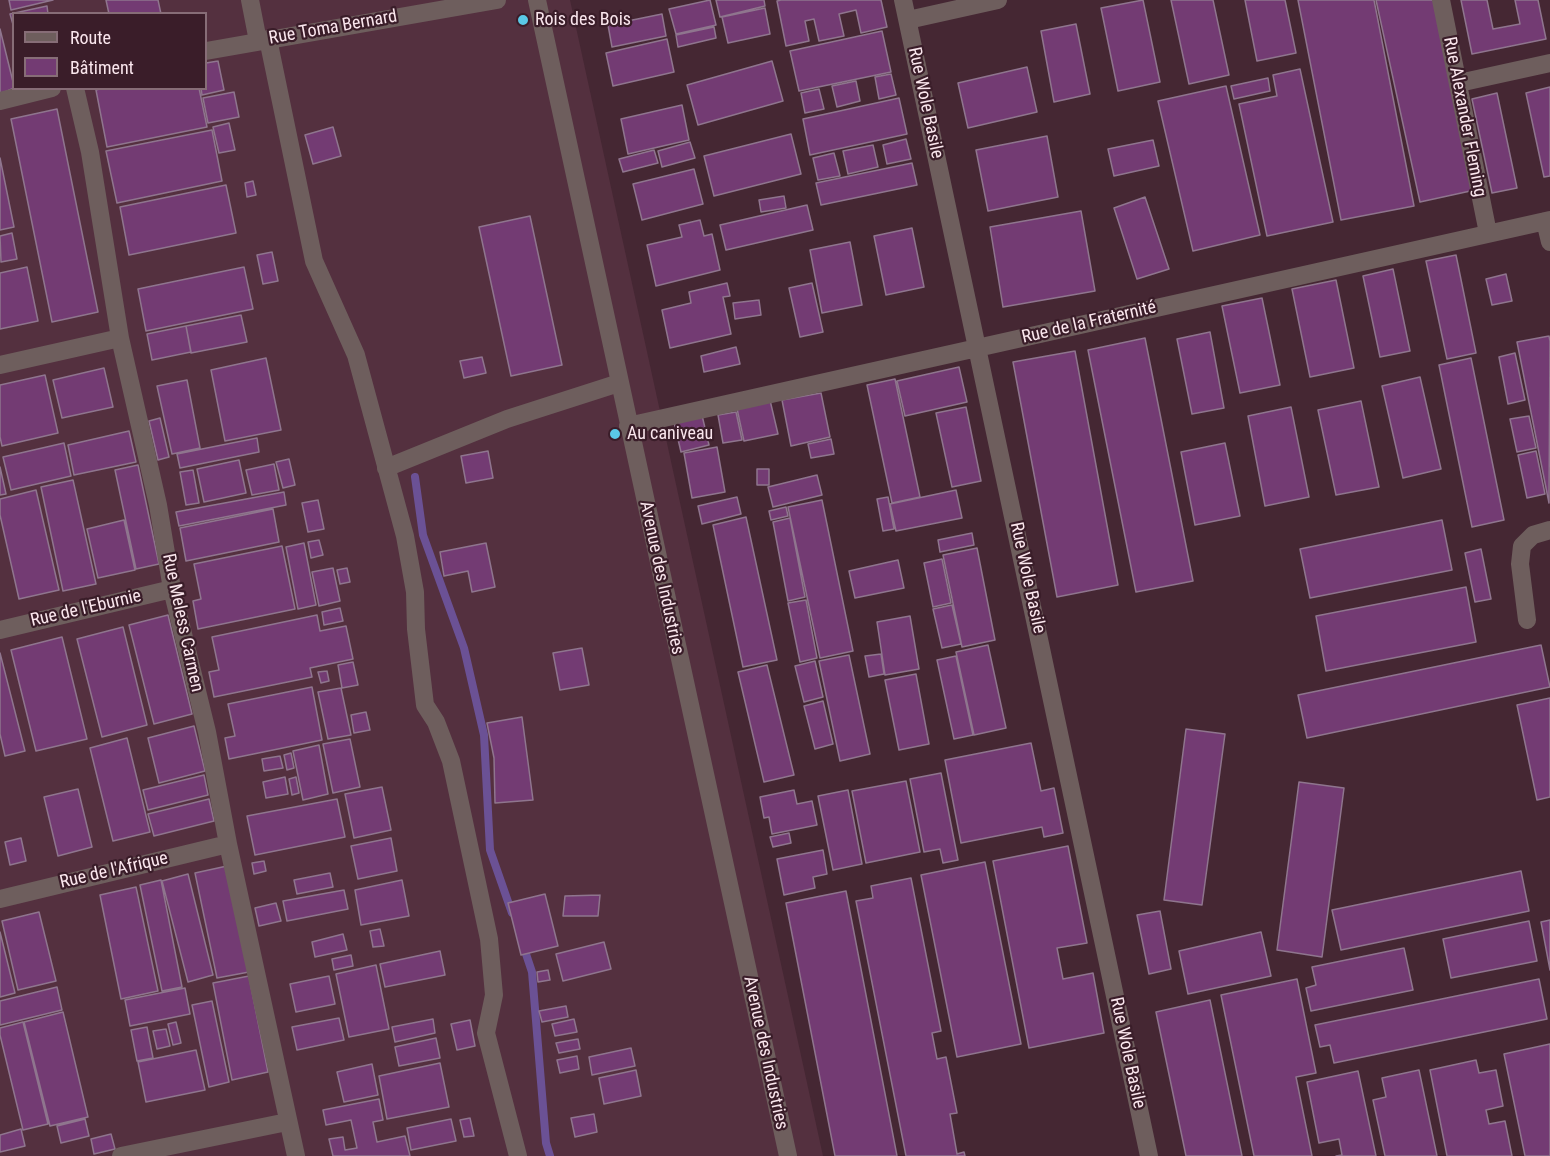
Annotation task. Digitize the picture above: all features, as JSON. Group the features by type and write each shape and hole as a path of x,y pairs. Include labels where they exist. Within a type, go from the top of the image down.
{"street":[{"path":"250,0 263,40 314,261 356,355 405,536 415,592 416,629 426,705 436,722 451,761 489,939 494,995 486,1033 518,1156"},
{"name":"Rue Toma Bernard","path":"207,51 497,0"},
{"name":"Avenue des Industries","path":"537,0 788,1156"},
{"name":"Rue Wole Basile","path":"903,0 1149,1156"},
{"path":"908,20 998,0"},
{"name":"Rue Alexander Fleming","path":"1440,0 1459,83 1488,233"},
{"path":"1459,83 1550,63"},
{"path":"0,101 44,90"},
{"name":"Rue Meless Carmen","path":"75,90 90,152 120,338 158,505 172,589 207,732 228,844 296,1156"},
{"path":"1548,220 1550,242"},
{"name":"Rue de la Fraternité","path":"628,426 1548,220"},
{"path":"0,365 120,338"},
{"path":"386,468 507,419 619,382"},
{"path":"1527,620 1520,564 1522,546 1533,535 1550,530"},
{"name":"Rue de l'Eburnie","path":"0,630 172,589"},
{"name":"Rue de l'Afrique","path":"0,898 228,844"},
{"path":"121,1156 287,1122"}],"shaded area":[{"path":"0,0 570,0 823,1156 0,1156"}],"building":[{"path":"9,0 53,0 11,10"},
{"path":"106,0 158,0 161,12 109,12"},
{"path":"710,0 716,25 676,34 669,9"},
{"path":"716,0 764,0 765,6 720,17"},
{"path":"881,0 887,27 861,33 856,10 839,14 844,36 819,41 814,19 805,21 809,41 786,46 777,1"},
{"path":"1143,0 1160,82 1118,91 1101,8"},
{"path":"1171,0 1213,0 1229,75 1189,84"},
{"path":"1245,0 1285,0 1296,53 1257,61"},
{"path":"1298,0 1374,0 1414,206 1341,220"},
{"path":"1376,0 1435,0 1475,190 1420,202"},
{"path":"1461,0 1487,0 1493,29 1520,24 1515,0 1538,0 1546,39 1472,54"},
{"path":"47,6 48,12 19,12"},
{"path":"765,8 770,34 728,43 722,17"},
{"path":"662,14 666,36 612,47 608,25"},
{"path":"1076,24 1090,94 1054,102 1041,31"},
{"path":"714,27 716,38 678,47 676,35"},
{"path":"0,29 12,78 12,89 0,94"},
{"path":"882,31 891,72 799,91 790,51"},
{"path":"667,39 674,72 613,86 606,53"},
{"path":"218,61 224,90 202,95 201,90 207,90 207,63"},
{"path":"772,61 783,101 698,125 687,85"},
{"path":"1027,67 1037,112 968,128 958,83"},
{"path":"1300,69 1333,222 1267,236 1239,104 1277,96 1273,75"},
{"path":"891,74 896,95 879,99 875,77"},
{"path":"1268,78 1270,91 1234,99 1231,86"},
{"path":"856,81 860,101 837,107 832,86"},
{"path":"1226,86 1260,235 1193,251 1158,101"},
{"path":"1550,87 1550,176 1544,177 1526,93"},
{"path":"819,89 824,109 805,113 801,93"},
{"path":"96,90 199,90 207,127 107,147"},
{"path":"234,92 239,117 208,123 203,98"},
{"path":"1497,93 1517,188 1492,193 1472,99"},
{"path":"899,98 907,134 810,155 803,119"},
{"path":"682,105 689,140 628,154 621,119"},
{"path":"57,109 98,312 52,322 11,119"},
{"path":"229,123 235,150 219,153 213,127"},
{"path":"333,127 341,156 313,164 305,135"},
{"path":"212,130 222,181 117,203 106,151"},
{"path":"791,134 801,174 714,196 704,156"},
{"path":"1047,136 1058,197 988,211 976,150"},
{"path":"906,139 911,159 887,164 883,145"},
{"path":"1153,140 1159,166 1114,176 1108,149"},
{"path":"690,142 695,158 662,167 658,151"},
{"path":"873,145 878,167 848,174 843,151"},
{"path":"654,150 658,163 623,172 619,159"},
{"path":"834,153 840,176 818,180 813,158"},
{"path":"0,158 14,227 0,230"},
{"path":"912,163 917,185 821,205 816,183"},
{"path":"694,169 703,204 642,220 633,184"},
{"path":"253,181 256,195 247,197 245,183"},
{"path":"226,185 236,233 129,255 120,207"},
{"path":"784,196 786,208 761,212 759,200"},
{"path":"1145,197 1169,269 1137,279 1114,208"},
{"path":"807,205 813,230 726,250 720,225"},
{"path":"1081,211 1095,291 1003,307 990,227"},
{"path":"530,216 562,365 511,376 479,227"},
{"path":"700,220 704,236 712,234 720,270 656,286 647,245 682,237 679,225"},
{"path":"912,228 924,287 886,295 874,236"},
{"path":"12,233 17,259 1,262 0,236"},
{"path":"850,242 862,305 822,313 810,250"},
{"path":"272,252 278,281 263,284 257,255"},
{"path":"1456,255 1476,353 1447,359 1426,261"},
{"path":"27,267 38,321 0,329 0,273"},
{"path":"244,267 253,309 146,331 138,289"},
{"path":"1393,269 1410,351 1380,357 1363,276"},
{"path":"1506,274 1512,301 1492,305 1486,279"},
{"path":"1336,280 1354,368 1310,377 1292,289"},
{"path":"727,283 730,296 723,297 731,334 670,348 662,310 691,303 689,292"},
{"path":"812,283 823,332 800,337 789,288"},
{"path":"1262,298 1280,385 1240,393 1222,306"},
{"path":"759,300 761,315 735,319 733,303"},
{"path":"241,315 247,342 191,353 186,326"},
{"path":"186,326 191,352 152,360 147,334"},
{"path":"1210,332 1224,408 1192,414 1177,339"},
{"path":"1549,336 1550,341 1549,503 1517,342"},
{"path":"1145,338 1193,581 1136,592 1088,350"},
{"path":"736,347 740,364 704,372 701,356"},
{"path":"1075,351 1118,585 1057,597 1013,362"},
{"path":"1515,353 1525,400 1508,404 1499,357"},
{"path":"482,357 486,373 464,378 460,361"},
{"path":"266,358 281,430 225,441 211,370"},
{"path":"1471,358 1504,520 1472,527 1439,365"},
{"path":"959,367 967,402 905,416 897,381"},
{"path":"104,368 113,407 62,418 53,380"},
{"path":"45,375 58,433 2,446 0,385"},
{"path":"1420,377 1441,469 1403,478 1382,386"},
{"path":"895,379 920,497 892,503 867,385"},
{"path":"187,380 200,448 172,454 157,386"},
{"path":"821,393 830,437 791,446 782,400"},
{"path":"769,396 778,434 744,441 736,404"},
{"path":"1361,401 1379,487 1336,495 1318,410"},
{"path":"966,407 981,481 952,487 936,413"},
{"path":"1291,407 1309,497 1265,506 1248,416"},
{"path":"701,411 709,445 681,452 673,418"},
{"path":"736,412 742,440 723,443 718,415"},
{"path":"1529,416 1536,448 1517,452 1510,419"},
{"path":"160,418 169,457 158,460 149,421"},
{"path":"129,431 136,462 74,475 68,445"},
{"path":"257,438 259,452 180,468 177,454"},
{"path":"831,439 834,454 811,458 808,444"},
{"path":"64,443 71,476 11,490 3,457"},
{"path":"1225,443 1240,516 1195,525 1181,452"},
{"path":"717,447 725,492 692,498 684,453"},
{"path":"488,451 493,478 466,483 461,456"},
{"path":"1536,451 1545,494 1527,498 1518,455"},
{"path":"289,459 295,485 283,488 276,462"},
{"path":"239,460 246,493 204,502 197,469"},
{"path":"274,464 279,490 252,495 246,470"},
{"path":"138,465 159,564 136,569 115,470"},
{"path":"0,467 6,494 0,495"},
{"path":"757,469 769,469 769,485 757,485"},
{"path":"193,470 199,503 186,505 180,472"},
{"path":"817,475 822,495 773,507 768,487"},
{"path":"73,480 96,584 63,591 41,487"},
{"path":"36,490 59,590 19,599 0,515 0,499"},
{"path":"956,490 962,518 896,531 890,504"},
{"path":"284,492 286,505 179,526 176,512"},
{"path":"737,497 741,514 702,524 698,506"},
{"path":"888,497 894,529 883,531 877,499"},
{"path":"318,500 324,529 308,532 302,503"},
{"path":"822,500 853,651 820,658 788,507"},
{"path":"786,507 788,516 771,520 769,511"},
{"path":"273,509 279,542 186,561 180,528"},
{"path":"746,517 777,660 743,667 713,525"},
{"path":"790,518 805,597 788,601 773,522"},
{"path":"124,520 135,570 98,578 87,529"},
{"path":"1442,520 1452,570 1310,598 1300,549"},
{"path":"972,533 974,545 940,552 938,540"},
{"path":"319,540 323,555 311,558 308,542"},
{"path":"304,543 316,605 298,609 286,547"},
{"path":"486,543 495,587 472,592 468,571 444,576 440,552"},
{"path":"282,546 295,609 198,629 193,601 201,599 194,564"},
{"path":"977,548 995,640 962,647 943,555"},
{"path":"1481,549 1491,599 1475,602 1465,553"},
{"path":"942,559 951,603 933,607 924,563"},
{"path":"898,560 904,588 855,598 849,571"},
{"path":"333,568 340,601 319,606 312,572"},
{"path":"347,568 350,582 340,584 337,570"},
{"path":"1466,587 1476,642 1326,671 1316,616"},
{"path":"806,600 817,658 800,662 788,603"},
{"path":"952,605 961,644 942,648 933,609"},
{"path":"340,608 343,621 324,625 322,612"},
{"path":"168,615 192,714 154,724 129,625"},
{"path":"317,615 320,631 346,626 353,659 310,668 312,677 214,697 209,672 219,670 212,637"},
{"path":"910,616 919,669 885,675 877,622"},
{"path":"123,627 147,725 102,737 77,639"},
{"path":"62,637 87,739 36,751 11,650"},
{"path":"988,645 1006,728 974,735 956,652"},
{"path":"1541,645 1550,687 1307,738 1298,695"},
{"path":"582,648 589,685 560,690 553,653"},
{"path":"0,653 25,751 5,756 0,734"},
{"path":"881,654 884,674 869,677 865,656"},
{"path":"849,655 870,754 840,761 819,661"},
{"path":"956,656 973,735 954,739 937,660"},
{"path":"815,661 823,697 804,702 795,666"},
{"path":"353,662 358,685 342,688 338,665"},
{"path":"767,665 794,775 764,782 738,672"},
{"path":"327,671 329,681 321,683 318,672"},
{"path":"916,674 929,744 899,750 885,680"},
{"path":"312,687 322,740 229,759 225,738 235,736 228,704"},
{"path":"341,688 351,735 328,739 318,692"},
{"path":"1550,698 1550,797 1537,800 1517,705"},
{"path":"823,701 833,744 815,749 804,706"},
{"path":"366,712 370,730 354,733 351,715"},
{"path":"522,717 533,800 495,803 494,758 487,723"},
{"path":"194,726 205,771 159,783 148,738"},
{"path":"1186,729 1225,734 1202,905 1164,900"},
{"path":"127,738 150,832 113,841 90,748"},
{"path":"350,739 360,787 333,793 323,744"},
{"path":"1031,743 1041,791 1054,788 1063,833 1044,837 1042,827 961,843 945,760"},
{"path":"319,745 328,794 303,800 293,751"},
{"path":"291,753 294,768 287,770 284,755"},
{"path":"280,756 283,768 264,771 262,759"},
{"path":"941,773 958,860 943,863 940,849 924,852 910,779"},
{"path":"204,775 208,795 148,810 143,790"},
{"path":"285,777 288,794 266,798 263,782"},
{"path":"296,777 299,793 292,795 289,779"},
{"path":"906,781 920,852 866,863 852,791"},
{"path":"1299,782 1344,788 1322,957 1277,950"},
{"path":"382,787 391,830 354,838 345,794"},
{"path":"78,789 92,847 58,856 44,797"},
{"path":"794,790 797,804 812,801 817,825 772,834 769,817 764,818 760,797"},
{"path":"848,790 862,864 833,870 818,796"},
{"path":"209,799 214,821 154,836 148,814"},
{"path":"337,799 345,837 255,855 247,816"},
{"path":"789,833 791,843 773,847 770,837"},
{"path":"21,838 26,861 10,865 5,842"},
{"path":"391,838 397,871 358,879 351,846"},
{"path":"1068,846 1087,943 1057,948 1063,979 1093,973 1104,1033 1029,1048 993,861"},
{"path":"823,850 827,874 813,877 815,888 784,895 777,859"},
{"path":"264,861 266,871 254,874 252,863"},
{"path":"985,862 1021,1044 957,1057 921,875"},
{"path":"227,866 249,972 217,978 195,873"},
{"path":"1521,871 1529,911 1341,950 1332,910"},
{"path":"330,873 333,887 297,894 294,880"},
{"path":"188,874 213,975 188,982 162,881"},
{"path":"911,878 941,1031 932,1033 937,1059 946,1057 957,1113 950,1114 957,1154 964,1152 965,1156 906,1156 856,901 873,898 871,886"},
{"path":"161,880 182,987 162,991 140,885"},
{"path":"402,880 409,916 361,925 355,890"},
{"path":"136,887 158,991 121,999 100,895"},
{"path":"344,890 348,909 287,921 283,901"},
{"path":"846,891 897,1156 835,1156 786,903"},
{"path":"545,894 558,946 521,955 508,903"},
{"path":"600,895 598,916 563,916 565,896"},
{"path":"276,903 281,921 259,926 255,908"},
{"path":"1160,911 1171,969 1149,974 1137,915"},
{"path":"39,912 56,981 18,990 2,921"},
{"path":"1550,920 1550,970 1541,922"},
{"path":"1529,921 1537,961 1451,978 1443,939"},
{"path":"380,929 384,946 373,947 370,931"},
{"path":"0,932 15,993 0,997"},
{"path":"1261,932 1271,976 1188,994 1179,951"},
{"path":"343,934 347,950 315,957 312,942"},
{"path":"604,942 611,969 563,981 556,954"},
{"path":"1404,948 1413,990 1311,1011 1306,988 1316,985 1312,967"},
{"path":"440,951 445,975 385,987 380,964"},
{"path":"351,955 353,966 334,970 332,959"},
{"path":"376,965 389,1029 349,1037 336,974"},
{"path":"548,970 550,980 538,982 537,972"},
{"path":"249,976 268,1072 232,1080 213,983"},
{"path":"329,976 335,1004 296,1012 290,984"},
{"path":"1297,979 1316,1073 1296,1077 1312,1156 1254,1156 1221,995"},
{"path":"1539,979 1547,1019 1334,1063 1330,1045 1320,1047 1315,1025"},
{"path":"57,987 62,1010 0,1025 0,1001"},
{"path":"185,988 190,1014 130,1026 125,1000"},
{"path":"1210,1000 1242,1156 1186,1156 1156,1012"},
{"path":"212,1001 229,1082 209,1087 192,1005"},
{"path":"566,1006 568,1017 542,1022 539,1011"},
{"path":"63,1012 88,1117 50,1126 24,1022"},
{"path":"339,1018 344,1040 297,1050 292,1027"},
{"path":"433,1019 435,1033 395,1042 392,1027"},
{"path":"574,1019 577,1032 555,1036 552,1024"},
{"path":"470,1020 475,1046 457,1050 451,1024"},
{"path":"23,1022 48,1124 23,1130 0,1028"},
{"path":"176,1022 181,1043 173,1045 168,1024"},
{"path":"147,1027 153,1058 137,1061 131,1030"},
{"path":"166,1029 170,1046 157,1049 153,1031"},
{"path":"436,1038 440,1058 399,1066 395,1047"},
{"path":"578,1039 580,1049 559,1053 556,1043"},
{"path":"1550,1044 1550,1156 1525,1156 1504,1054"},
{"path":"631,1048 635,1066 592,1075 589,1057"},
{"path":"196,1050 205,1090 146,1102 138,1062"},
{"path":"577,1056 579,1069 560,1073 557,1060"},
{"path":"1476,1060 1479,1073 1496,1070 1503,1106 1486,1110 1489,1124 1505,1121 1512,1156 1447,1156 1430,1070"},
{"path":"440,1063 449,1107 387,1119 379,1076"},
{"path":"372,1064 378,1095 344,1102 337,1072"},
{"path":"636,1070 641,1096 604,1104 599,1078"},
{"path":"1419,1070 1437,1156 1385,1156 1373,1100 1386,1097 1382,1078"},
{"path":"1358,1071 1376,1156 1336,1156 1342,1155 1339,1139 1319,1143 1307,1082"},
{"path":"379,1099 383,1120 373,1122 377,1142 405,1136 410,1156 333,1156 329,1139 343,1137 345,1150 357,1148 351,1120 326,1125 323,1110"},
{"path":"594,1114 597,1132 575,1137 571,1118"},
{"path":"470,1118 474,1136 464,1137 460,1120"},
{"path":"85,1119 89,1136 61,1143 57,1126"},
{"path":"451,1119 456,1141 411,1150 407,1128"},
{"path":"21,1129 25,1146 0,1152 0,1135"},
{"path":"111,1134 115,1149 94,1154 91,1139"}],"waterway":[{"path":"415,477 423,535 464,648 484,735 490,850 512,913"},
{"path":"523,945 532,972 546,1143 550,1156"}],"place":[{"name":"Rois des Bois","path":"523,20"},
{"name":"Au caniveau","path":"615,434"}]}
